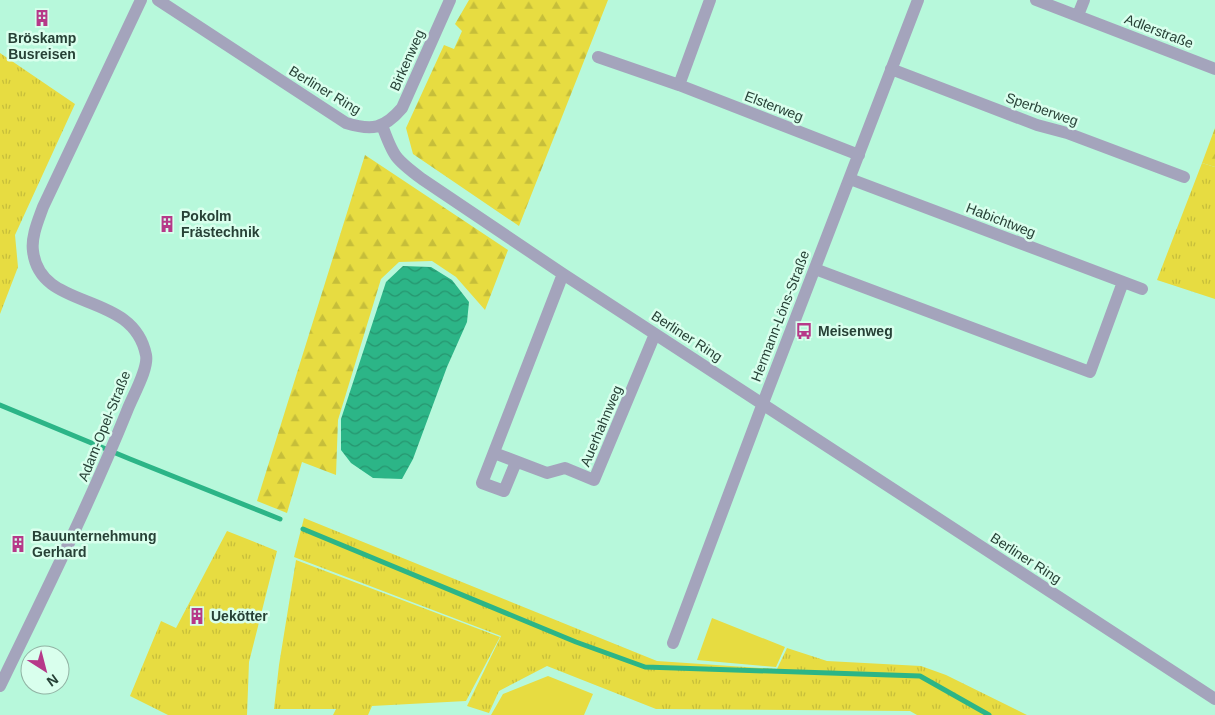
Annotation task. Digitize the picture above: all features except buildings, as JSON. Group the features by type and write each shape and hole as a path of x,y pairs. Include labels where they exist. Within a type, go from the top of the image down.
{"street":[{"name":"Adam-Opel-Straße","path":"0,686 104,469 141,380 146,357 140,337 127,320 50,284 38,270 32,251 35,231 42,208 142,0"},
{"name":"Berliner Ring","path":"158,0 346,123 365,129 382,125 392,152 400,163 563,274 1215,698"},
{"name":"Birkenweg","path":"382,125 394,117 402,108 450,0"},
{"path":"679,85 710,0"},
{"name":"Hermann-Löns-Straße","path":"673,643 918,0"},
{"name":"Adlerstraße","path":"1036,0 1215,69"},
{"path":"1078,16 1084,0"},
{"name":"Elsterweg","path":"598,57 679,85 859,155"},
{"name":"Sperberweg","path":"891,69 1037,125 1067,133 1184,177"},
{"name":"Habichtweg","path":"850,179 1142,289"},
{"path":"815,269 1090,372 1123,282"},
{"path":"516,462 504,491 482,483 563,274"},
{"name":"Auerhahnweg","path":"494,454 547,473 566,468 594,480 655,334"}],"green space":[{"path":"469,0 608,0 519,226 413,154 406,128 444,45 454,49 462,31 455,24"},
{"path":"0,53 75,104 15,235 18,267 0,314"},
{"path":"1215,128 1215,167 1202,163"},
{"path":"365,155 508,250 485,310 456,277 432,261 399,262 381,279 338,420 336,475 302,462 287,513 257,501"},
{"path":"1202,163 1215,167 1215,299 1157,280"},
{"path":"304,518 657,661 777,669 787,648 827,661 921,666 946,675 1027,715 917,715 910,711 656,709 547,666 499,691 489,713 467,706 501,636 294,557"},
{"path":"227,531 277,551 249,662 247,715 168,715 130,696 161,621 176,628"},
{"path":"296,560 500,637 466,701 372,706 368,715 333,715 336,709 274,709"},
{"path":"712,618 785,647 776,667 697,660"},
{"path":"548,676 593,694 584,715 491,715 503,694"}],"water":[{"path":"403,266 431,267 452,280 469,302 467,322 447,367 413,459 402,479 373,478 351,463 341,450 341,419 386,282"}],"waterway":[{"path":"0,405 280,519"},
{"path":"303,529 576,642 645,667 920,676 989,715"}],"place":[{"name":"Bröskamp Busreisen","path":"42,18"},
{"name":"Pokolm Frästechnik","path":"167,224"},
{"name":"Meisenweg","path":"804,331"},
{"name":"Bauunternehmung Gerhard","path":"18,544"},
{"name":"Uekötter","path":"197,616"}]}
